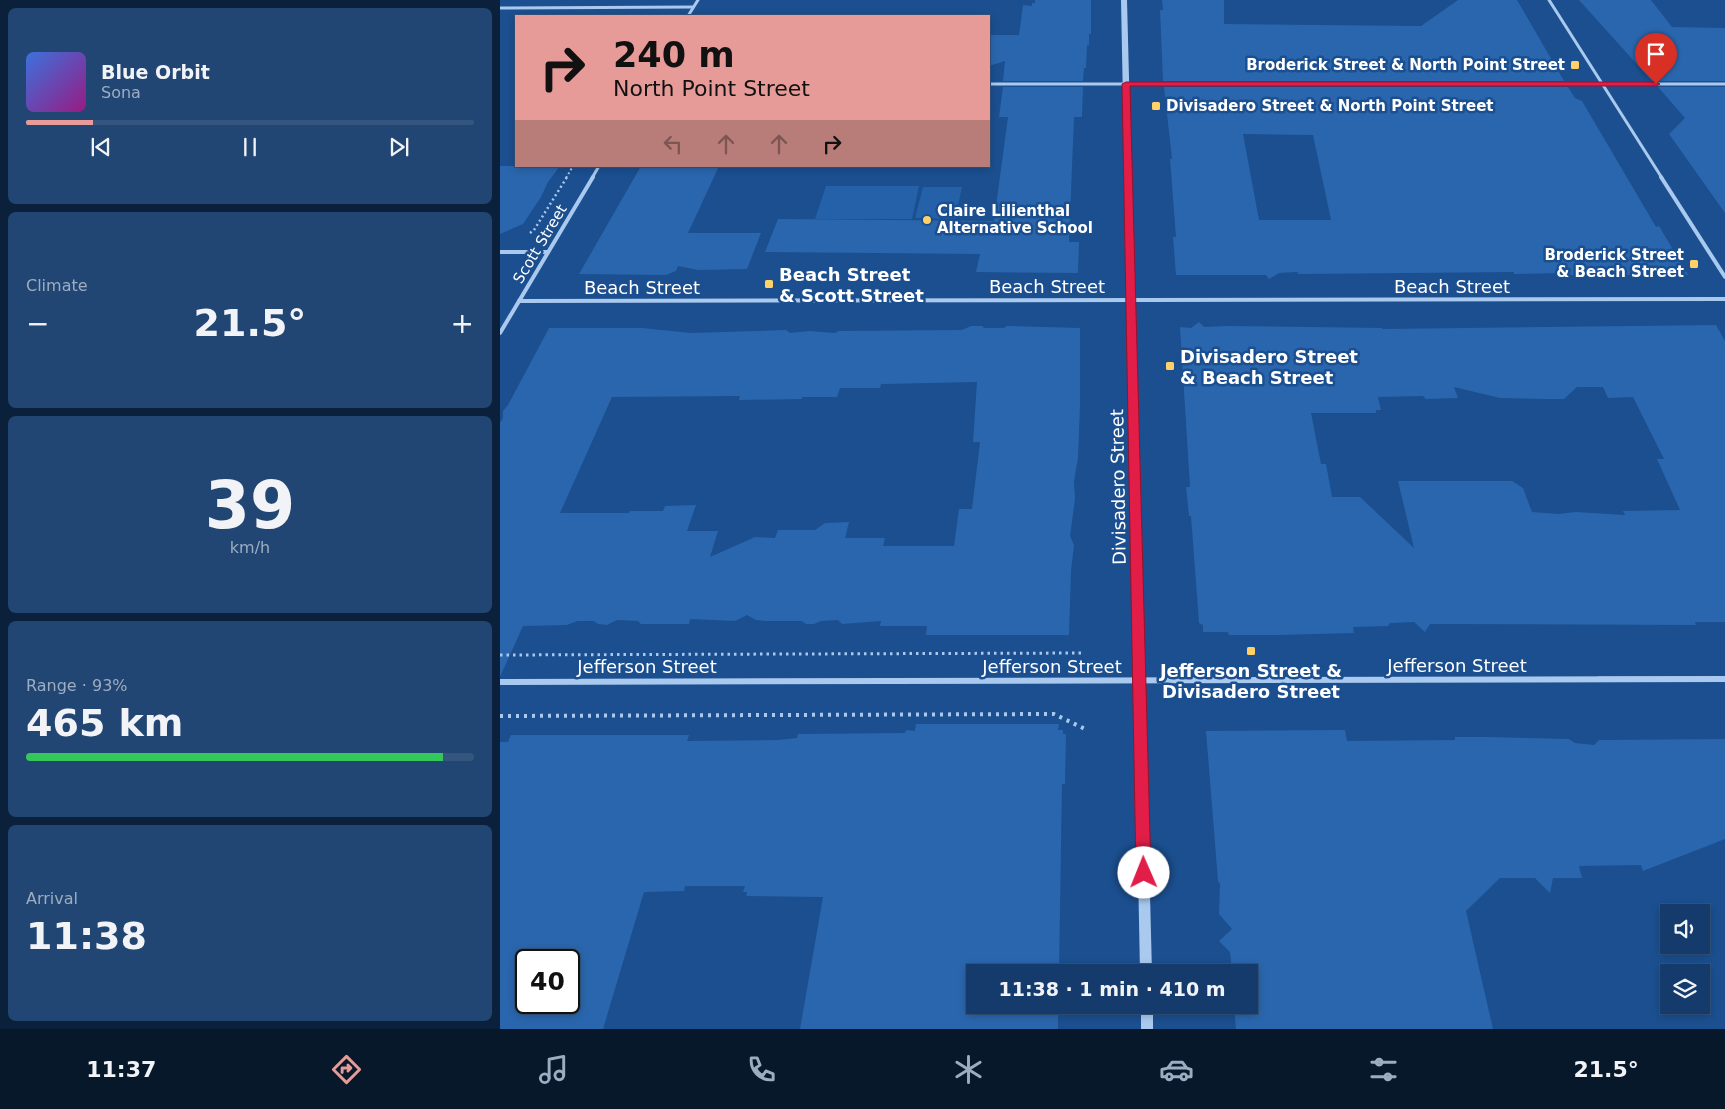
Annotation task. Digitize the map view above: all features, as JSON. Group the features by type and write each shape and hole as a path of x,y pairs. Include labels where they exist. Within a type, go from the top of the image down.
{"street":[{"path":"689,15 698,0"},
{"name":"Divisadero Street","path":"1124,0 1146,964"},
{"path":"1550,0 1725,277"},
{"path":"500,8 693,7"},
{"path":"990,84 1725,84"},
{"name":"Scott Street","path":"500,333 598,167"},
{"path":"500,252 548,252"},
{"name":"Beach Street","path":"519,301 1725,299"},
{"name":"Jefferson Street","path":"500,682 1725,679"},
{"path":"1147,1014 1147,1029"}],"path":[{"path":"527,235 534,230 573,167"},
{"path":"500,654 1085,654"},
{"path":"500,716 1054,714 1085,729"}],"shaded area":[{"path":"826,186 919,186 912,219 815,219"},
{"path":"923,187 962,187 955,219 915,218"}],"building":[{"path":"1035,0 1091,0 1091,34 1089,34 1089,45 1087,45 1086,68 1084,68 1083,81 1003,81 1005,61 990,66 990,35 1019,35 1023,5 1032,6 1032,3 1035,3"},
{"path":"1162,0 1224,0 1224,24 1421,26 1458,0 1517,0 1564,81 1163,81 1160,10 1163,10"},
{"path":"1579,0 1651,0 1672,27 1725,28 1725,81 1652,81"},
{"path":"1003,87 1083,87 1082,117 1074,117 1069,242 1079,242 1078,273 976,272 980,254 765,252 778,219 994,221 1008,117 999,117"},
{"path":"1164,87 1568,87 1575,98 1582,101 1656,227 1659,226 1688,275 1568,275 1567,273 1514,274 1514,272 1299,274 1297,272 1279,273 1269,279 1266,275 1176,275 1173,237 1176,237 1170,159 1172,159","holes":["1243,134 1313,135 1331,220 1259,220"]},
{"path":"1658,87 1725,87 1725,213 1669,134 1685,118"},
{"path":"500,166 559,167 523,224 500,234"},
{"path":"640,167 719,167 688,233 761,233 747,269 698,270 678,266 676,271 666,275 579,274"},
{"path":"1199,322 1204,327 1382,329 1716,325 1725,341 1725,622 1695,622 1696,625 1430,624 1425,632 1414,622 1390,623 1388,626 1353,627 1354,633 1229,635 1228,632 1203,632 1203,625 1199,623 1191,516 1189,516 1186,487 1190,487 1180,327 1191,328","holes":["1454,387 1500,398 1564,399 1577,387 1603,387 1608,398 1633,397 1664,459 1657,459 1680,510 1623,511 1625,515 1532,512 1523,488 1512,481 1398,481 1414,548 1360,497 1332,497 1326,464 1321,464 1311,413 1376,413 1376,410 1381,410 1378,397 1423,396 1426,399 1458,398"]},
{"path":"971,326 982,326 984,328 1004,328 1007,326 1080,328 1080,405 1078,458 1074,481 1075,499 1070,536 1074,545 1071,571 1069,635 926,635 927,626 880,626 881,621 842,624 838,620 806,624 802,621 756,620 747,615 735,621 690,619 689,624 641,624 638,621 617,620 607,625 598,624 594,621 577,621 567,625 523,626 500,677 500,423 503,418 503,411 549,328 642,328 691,333 786,330 790,333 809,331 835,333 839,331 962,330","holes":["977,382 973,442 980,442 972,509 959,509 954,546 883,546 885,538 845,538 849,522 825,523 815,530 778,530 775,538 755,537 710,557 718,531 687,531 696,505 665,506 663,511 560,513 612,397 740,396 739,400 802,399 802,397 837,397 840,388 880,388 881,384"]},
{"path":"916,724 1059,724 1058,730 1063,730 1063,734 1066,734 1065,784 1062,784 1059,964 966,964 966,1014 1058,1014 1058,1029 800,1029 823,897 746,896 747,892 743,892 745,886 685,886 684,891 644,892 603,1029 500,1029 500,742 508,742 511,735 689,735 687,741 778,740 797,738 798,734 905,733 906,730 915,731"},
{"path":"1345,730 1347,741 1455,740 1455,737 1488,737 1569,739 1575,743 1594,745 1599,740 1725,739 1725,839 1643,871 1641,865 1579,866 1582,878 1553,878 1550,893 1535,878 1500,878 1466,911 1493,1029 1236,1029 1235,1014 1258,1014 1258,964 1231,964 1230,952 1219,941 1232,929 1219,914 1220,884 1218,881 1206,731"}],"place":[{"name":"Broderick Street & North Point Street","path":"1575,65"},
{"name":"Divisadero Street & North Point Street","path":"1156,106"},
{"name":"Claire Lilienthal Alternative School","path":"927,220"},
{"name":"Broderick Street & Beach Street","path":"1694,264"},
{"name":"Beach Street & Scott Street","path":"769,284"},
{"name":"Divisadero Street & Beach Street","path":"1170,366"},
{"name":"Jefferson Street & Divisadero Street","path":"1251,651"}],"route":[{"path":"1144,873 1126,84 1656,84"}]}
